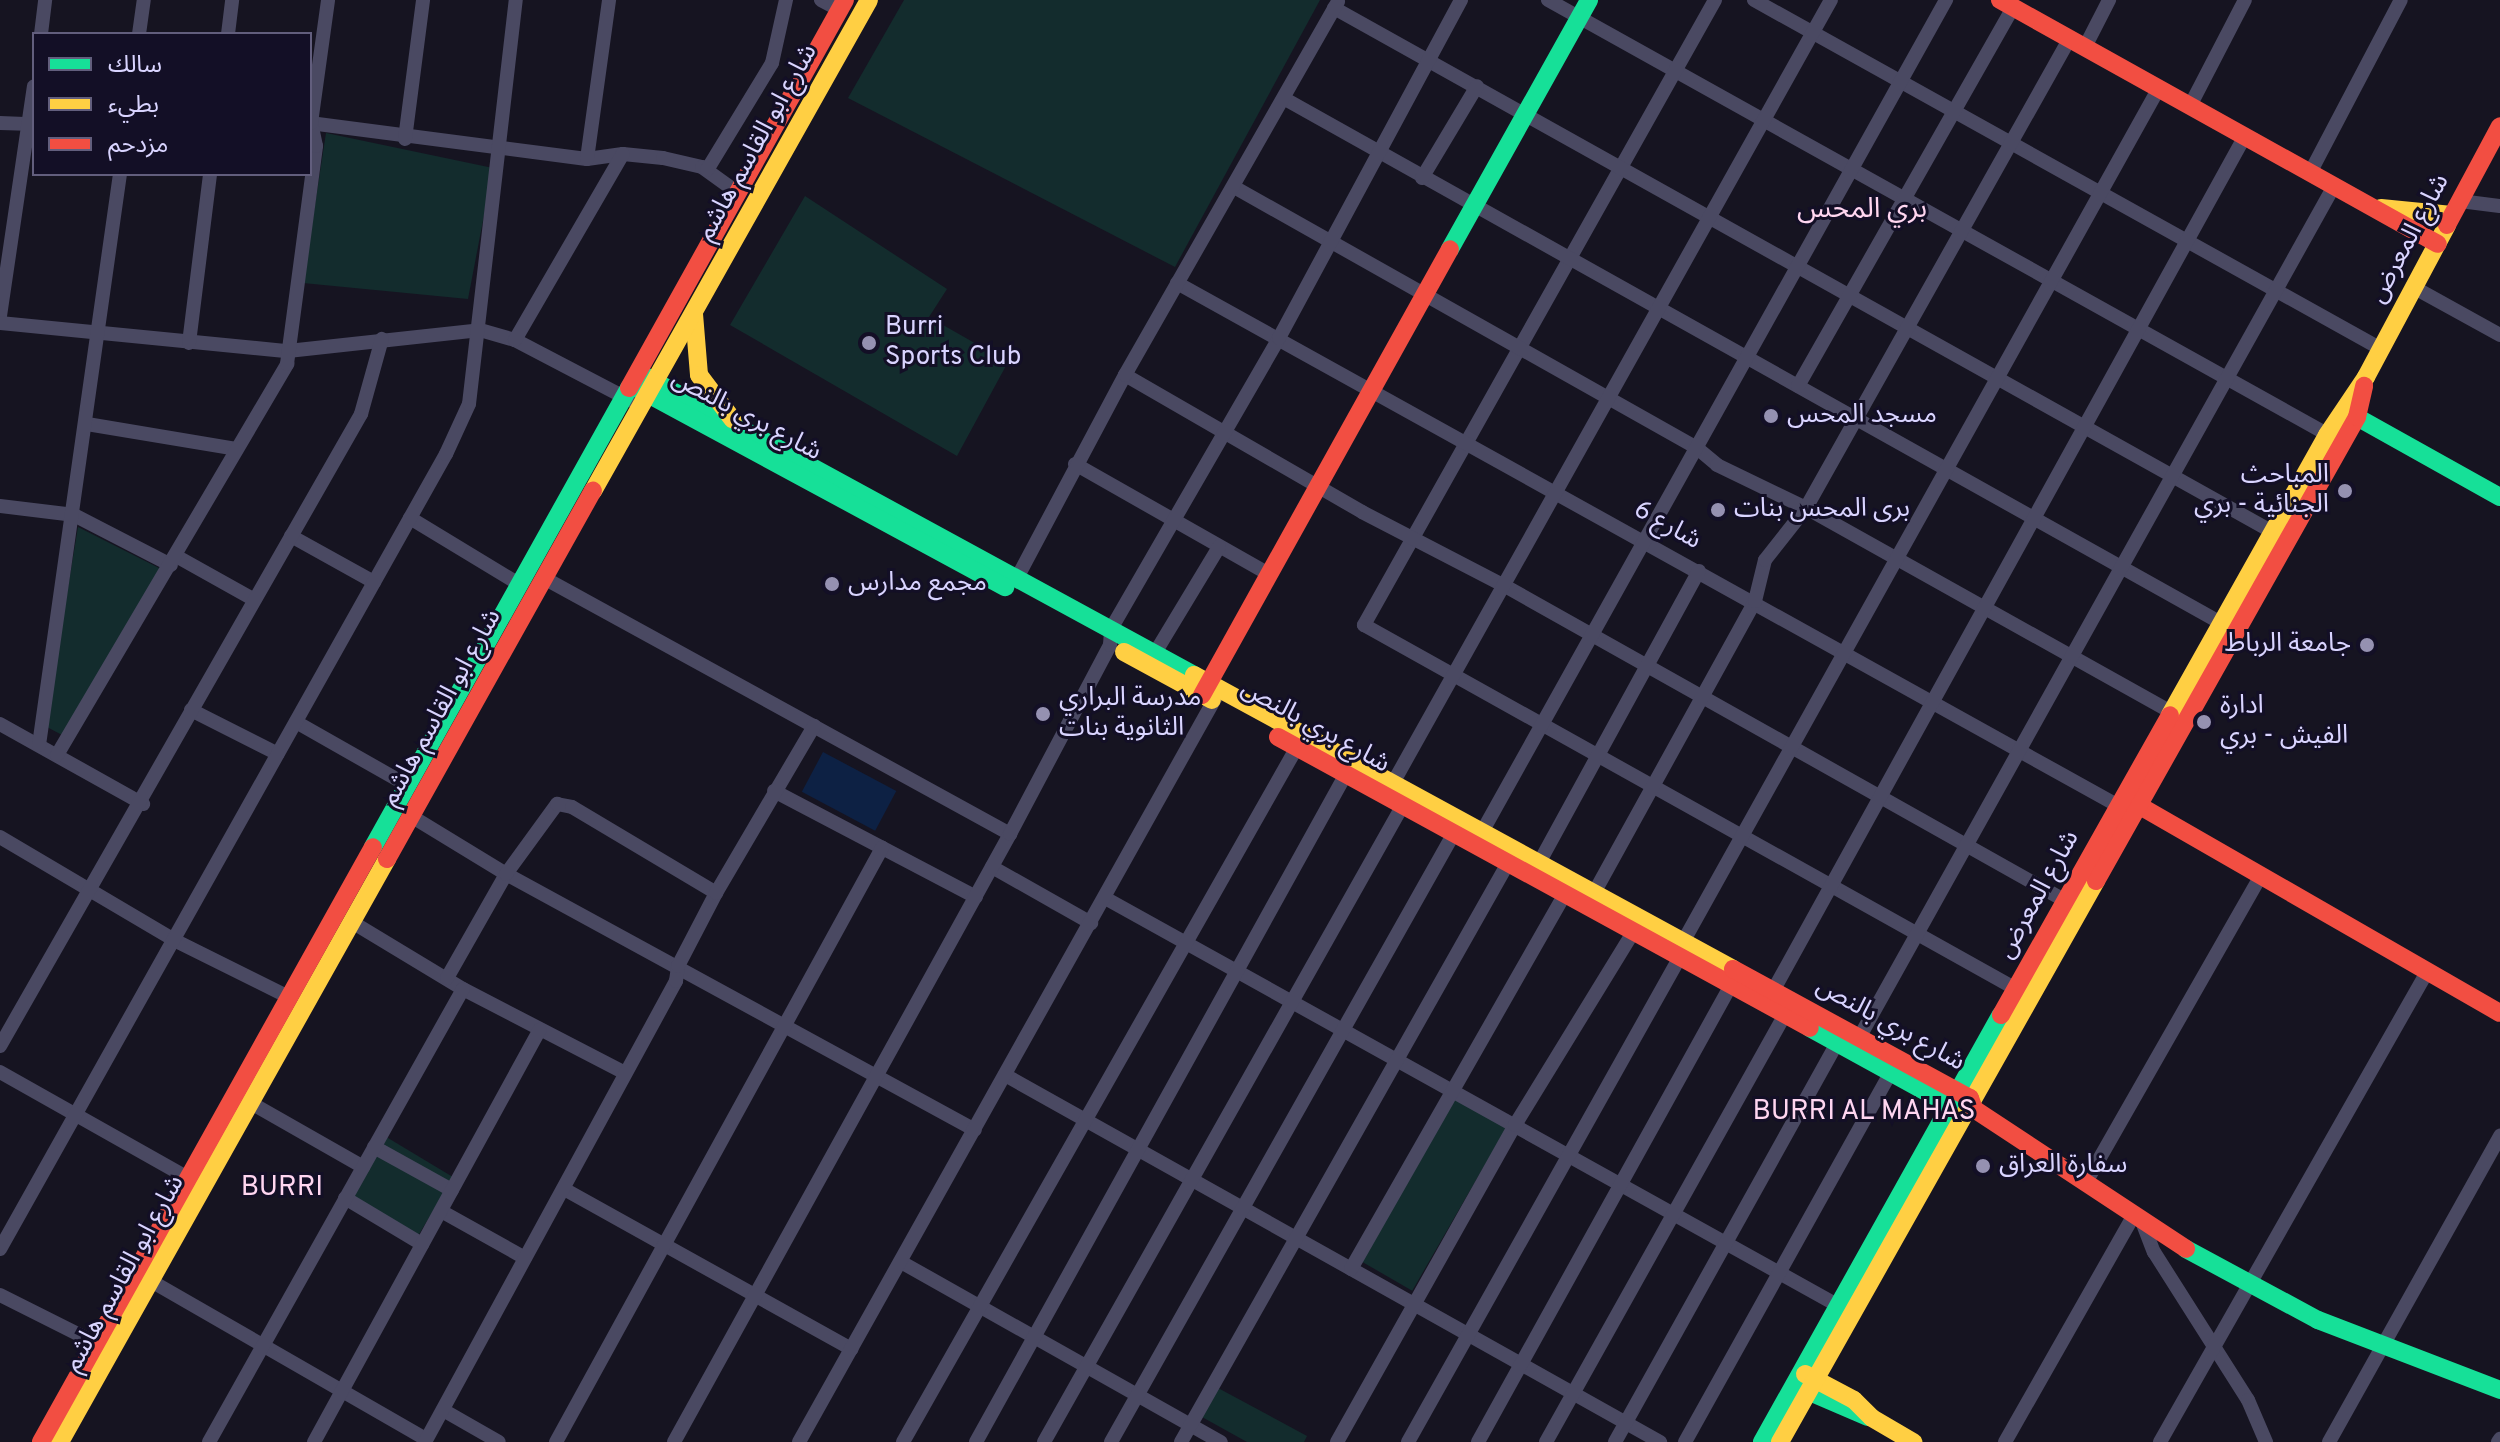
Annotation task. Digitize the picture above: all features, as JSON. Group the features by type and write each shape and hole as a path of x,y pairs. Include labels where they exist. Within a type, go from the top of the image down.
{"main road":[{"name":"شارع ابو القاسم هاشم","path":"41,1442 519,584 639,389 694,312 869,0"},
{"path":"1211,692 1269,574 1589,0"},
{"path":"2006,3 2438,244"},
{"name":"شارع ابو القاسم هاشم","path":"60,1442 544,578 738,193 842,5"},
{"name":"شارع المعرض","path":"1762,1442 1804,1382 1963,1103 2335,439 2500,126"},
{"path":"2373,208 2456,208"},
{"path":"694,312 699,375 733,420"},
{"name":"شارع بري بالنص","path":"639,389 733,420 1017,578 1111,637 1155,653 1297,747 1508,863 1634,931 1682,949 1773,991 1859,1038 1963,1103 2137,1221 2248,1285 2381,1344 2500,1390"},
{"name":"شارع بري بالنص","path":"639,389 1211,692 1393,783 1594,893 1682,949 1731,985 1891,1072 1963,1103"},
{"path":"2349,413 2500,497"},
{"name":"شارع المعرض","path":"2128,805 2171,712 2221,623 2280,536"},
{"path":"2128,805 2261,876 2500,1013"},
{"name":"شارع المعرض","path":"1963,1103 2016,989 2072,904"},
{"path":"1804,1382 1913,1442"},
{"name":"شارع المعرض","path":"1780,1442 1804,1382"}],"street":[{"path":"41,32 45,0"},
{"path":"139,32 144,0"},
{"path":"228,32 232,0"},
{"path":"312,116 328,0"},
{"path":"405,139 423,0"},
{"path":"0,1249 410,518 469,404 474,330 497,174 495,149 516,0"},
{"path":"587,159 609,0"},
{"path":"707,170 772,63 786,0"},
{"path":"821,0 842,5"},
{"path":"674,1442 976,897 1111,637 1279,338 1461,0"},
{"path":"1548,0 2335,439"},
{"path":"1715,0 1623,169 1364,625 2016,989"},
{"path":"1754,0 1952,113 2101,192 2187,243 2381,349"},
{"path":"1393,783 1831,0"},
{"path":"1482,832 1750,358 1946,0"},
{"path":"1594,893 1755,601 1765,560 1806,508 2010,144 2109,0"},
{"path":"2190,106 2245,0"},
{"path":"2310,173 2401,0"},
{"path":"1798,386 1952,113 2006,3"},
{"path":"1017,578 1075,464 1337,4 1995,380 2280,536"},
{"path":"1422,178 1477,86"},
{"path":"1408,1442 1570,1156 1740,835 2159,88"},
{"path":"0,316 25,124 32,94"},
{"path":"1285,99 1473,207 1750,358 1944,470 2221,623"},
{"path":"0,123 25,124"},
{"path":"312,123 405,139 587,159 623,154 707,170 738,193"},
{"path":"312,128 316,146 312,175"},
{"path":"1773,991 1876,796 2245,136"},
{"path":"515,340 623,154"},
{"path":"39,745 87,424 120,176"},
{"path":"189,343 210,176"},
{"path":"57,755 287,364 312,176"},
{"path":"1859,1038 2334,186"},
{"path":"1234,187 1697,448 1742,479 1806,508 2171,712"},
{"path":"2456,208 2500,206"},
{"name":"شارع 6","path":"1177,283 1844,650 2019,750 2128,805"},
{"path":"2415,288 2500,335"},
{"path":"0,323 288,351 474,330 515,340 639,389"},
{"path":"0,1046 143,804 253,599 361,414 382,339"},
{"path":"1125,375 1318,487 1505,586 1644,667 2072,904"},
{"path":"87,424 236,449"},
{"path":"1075,464 1269,574"},
{"path":"0,506 74,515 253,599"},
{"path":"410,518 519,584"},
{"path":"291,536 374,582"},
{"path":"1155,653 1219,547"},
{"path":"1539,863 1595,754 1699,571"},
{"path":"544,578 1010,834"},
{"path":"799,1442 1105,898 1211,692"},
{"path":"191,710 278,754"},
{"path":"296,722 407,785"},
{"path":"0,724 143,804"},
{"path":"151,1281 426,1440 676,981 678,966 716,893 814,726"},
{"path":"903,1442 1297,747"},
{"path":"976,1442 1346,774"},
{"path":"774,791 976,897"},
{"path":"447,978 506,874 557,804 572,807 716,893"},
{"path":"1044,1442 1403,805"},
{"path":"411,816 506,874 783,1022 975,1130"},
{"path":"1111,1442 1454,833"},
{"path":"0,837 174,940 289,997"},
{"path":"556,1442 783,1022 882,848"},
{"path":"1181,1442 1394,1059 1508,863"},
{"path":"992,867 1091,923"},
{"path":"2085,1184 2261,876"},
{"path":"1351,1269 1565,894"},
{"path":"1105,898 1845,1309"},
{"path":"352,922 463,989 625,1073"},
{"path":"1337,1442 1515,1125 1634,931"},
{"path":"2160,1442 2427,972"},
{"path":"1478,1442 1731,985"},
{"path":"209,1442 463,989"},
{"path":"1546,1442 1785,1015"},
{"path":"314,1442 540,1030"},
{"path":"1615,1442 1728,1244 1837,1043"},
{"path":"0,1072 188,1178"},
{"path":"1685,1442 1777,1271 1891,1072"},
{"path":"1005,1075 1660,1442"},
{"path":"251,1103 363,1167"},
{"path":"2337,1440 2381,1344 2500,1136"},
{"path":"374,1147 452,1190"},
{"path":"564,1189 851,1349"},
{"path":"345,1198 422,1244"},
{"path":"441,1211 525,1258"},
{"path":"2137,1221 2248,1400 2266,1442"},
{"path":"2005,1442 2137,1221"},
{"path":"901,1262 1221,1442"},
{"path":"0,1295 96,1343"},
{"path":"443,1410 499,1442"}],"green space":[{"path":"904,0 1320,0 1175,267 848,98"},
{"path":"326,133 493,168 468,299 303,283"},
{"name":"Burri Sports Club","path":"805,196 947,289 929,317 1008,362 957,456 730,325"},
{"path":"78,527 161,569 64,736 45,726"},
{"path":"1453,1096 1507,1127 1412,1291 1358,1260"},
{"path":"383,1135 453,1177 417,1238 346,1196"},
{"path":"1218,1388 1307,1436 1304,1442 1247,1442 1202,1417"}],"water":[{"path":"823,752 896,791 875,831 802,792"}],"traffic: fast":[{"path":"1450,249 1589,0"},
{"path":"641,374 1194,675"},
{"path":"635,387 1005,587"},
{"path":"373,847 629,388"},
{"path":"2346,411 2500,497"},
{"path":"1762,1442 2001,1015"},
{"path":"1810,1028 1963,1112 1974,1109"},
{"path":"2186,1249 2318,1320 2500,1390"},
{"path":"1798,1387 1868,1417"}],"traffic: slow":[{"path":"593,491 869,0"},
{"path":"2381,208 2452,215"},
{"path":"2170,715 2327,435 2366,377 2447,225"},
{"path":"694,314 699,375 733,420"},
{"path":"1124,652 1212,700"},
{"path":"1194,675 1733,969"},
{"path":"60,1442 387,859"},
{"path":"1780,1442 2096,881"},
{"path":"1805,1374 1854,1400 1872,1418 1913,1442"}],"traffic: jam":[{"path":"629,388 845,0"},
{"path":"2000,0 2438,244"},
{"path":"2447,225 2500,126"},
{"path":"1202,695 1450,249"},
{"path":"2096,881 2357,417 2364,386"},
{"path":"387,859 593,491"},
{"path":"2001,1015 2170,715"},
{"path":"1278,737 1810,1028"},
{"path":"2126,798 2500,1013"},
{"path":"41,1442 373,847"},
{"path":"1733,969 1970,1098 1974,1109 2186,1249"}],"place":[{"name":"Burri Sports Club","path":"869,343"},
{"name":"مسجد المحس","path":"1771,416"},
{"name":"المباحث الجنائية - بري","path":"2345,491"},
{"name":"برى المحس بنات","path":"1718,510"},
{"name":"مجمع مدارس","path":"832,584"},
{"name":"جامعة الرباط","path":"2367,645"},
{"name":"مدرسة البراري الثانوية بنات","path":"1043,714"},
{"name":"ادارة الفيش - بري","path":"2204,722"},
{"name":"سفارة العراق","path":"1983,1166"}],"district":[{"name":"بري المحس","path":"1862,210"},
{"name":"BURRI AL MAHAS","path":"1864,1112"},
{"name":"BURRI","path":"282,1188"}]}
